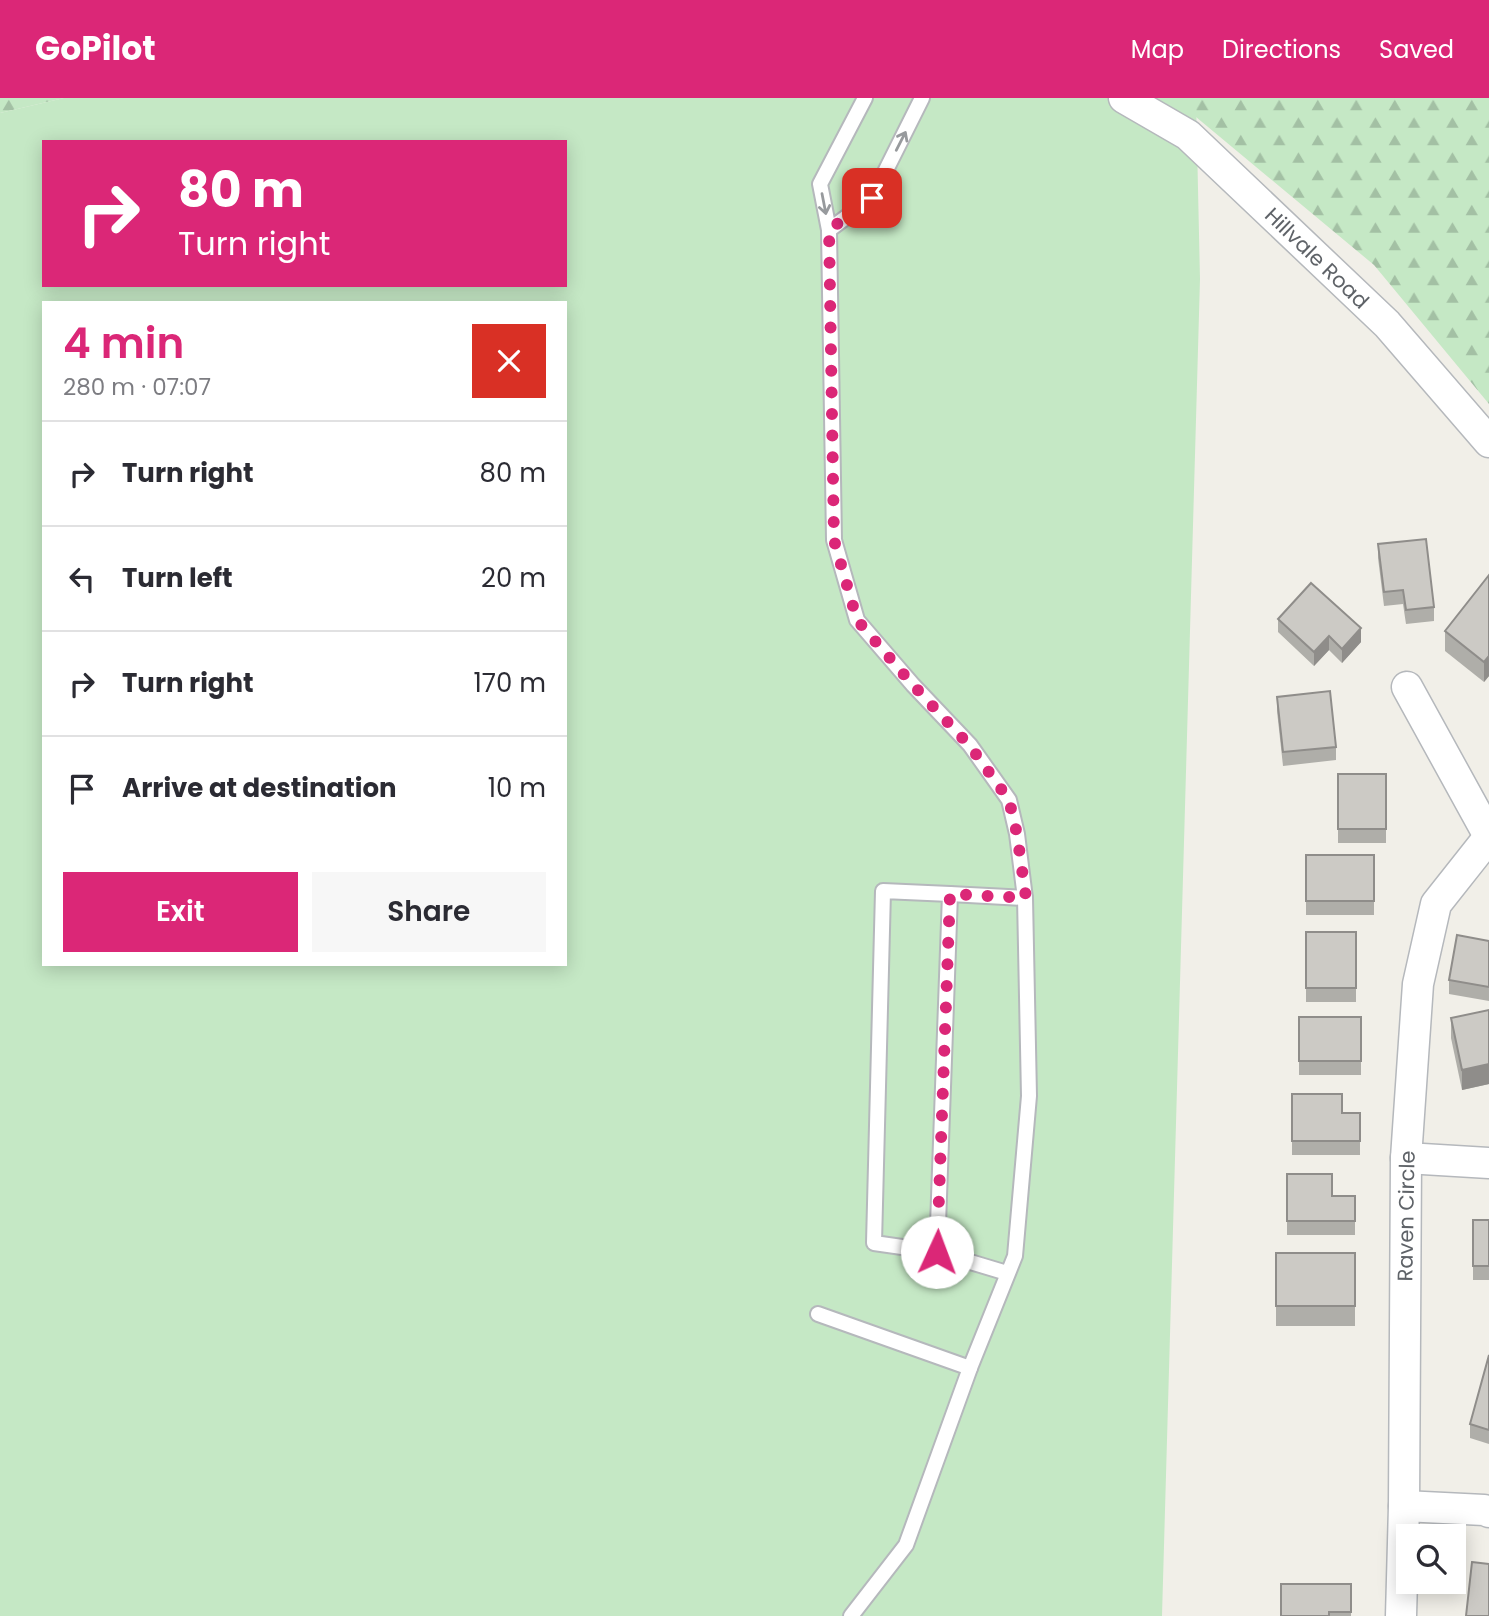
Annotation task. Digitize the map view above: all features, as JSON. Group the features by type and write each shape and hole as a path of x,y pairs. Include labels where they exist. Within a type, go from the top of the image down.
{"street":[{"name":"Hillvale Road","path":"1124,98 1188,135 1387,324 1489,442"},
{"path":"1407,687 1489,836"},
{"name":"Raven Circle","path":"1401,1616 1406,1158 1418,984 1436,904 1489,836"},
{"path":"1406,1158 1489,1163"},
{"path":"1404,1506 1489,1512"}],"lane":[{"path":"851,1616 906,1545 970,1368 1015,1256 1029,1096 1026,898 1009,800 970,746 857,620 834,540 829,230 820,184 865,98"},
{"path":"829,230 872,198 922,98"},
{"path":"1007,1273 937,1252 874,1243 883,891 1026,898"},
{"path":"937,1252 950,894"},
{"path":"818,1314 970,1368"}],"green space":[{"path":"0,98 64,98 0,113"},
{"path":"64,98 1196,98 1200,279 1162,1616 0,1616 0,113"},
{"path":"1196,98 1489,98 1489,404 1374,265 1196,117"}],"building":[{"path":"1426,539 1434,607 1406,610 1403,590 1384,592 1378,544"},
{"path":"1489,575 1489,656 1484,662 1445,631"},
{"path":"1311,583 1361,628 1342,649 1329,636 1314,652 1278,619"},
{"path":"1330,691 1336,747 1283,752 1277,697"},
{"path":"1338,774 1386,774 1386,829 1338,829"},
{"path":"1306,855 1374,855 1374,901 1306,901"},
{"path":"1306,932 1356,932 1356,988 1306,988"},
{"path":"1457,935 1489,941 1489,987 1449,980"},
{"path":"1489,1010 1489,1064 1462,1070 1451,1018"},
{"path":"1299,1017 1361,1017 1361,1061 1299,1061"},
{"path":"1292,1094 1342,1094 1342,1113 1360,1113 1360,1141 1292,1141"},
{"path":"1287,1174 1332,1174 1332,1196 1355,1196 1355,1221 1287,1221"},
{"path":"1473,1220 1489,1220 1489,1266 1473,1266"},
{"path":"1276,1253 1355,1253 1355,1306 1276,1306"},
{"path":"1489,1355 1489,1430 1470,1424"},
{"path":"1472,1562 1489,1564 1489,1616 1466,1616"},
{"path":"1281,1584 1351,1584 1351,1612 1329,1612 1329,1616 1281,1616"}],"route":[{"path":"872,198 829,230 834,540 857,620 970,746 1009,800 1026,898 950,894 937,1252"}]}
